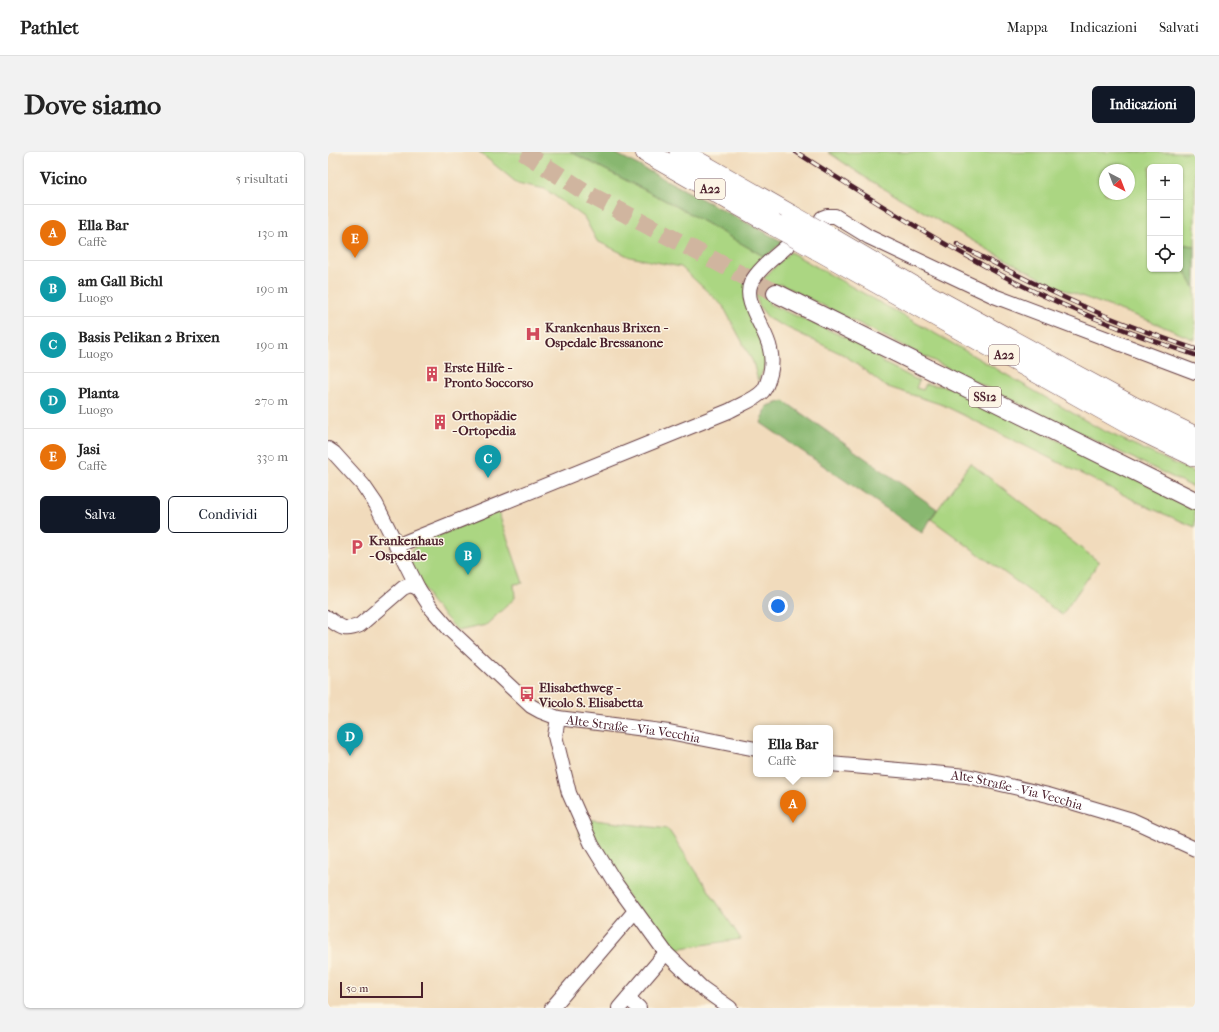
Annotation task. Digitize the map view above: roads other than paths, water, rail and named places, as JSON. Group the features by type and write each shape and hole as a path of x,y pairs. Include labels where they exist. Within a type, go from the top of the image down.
{"highway":[{"name":"A22","path":"646,152 783,220 1133,426 1195,456"},
{"name":"A22","path":"680,152 783,220"},
{"name":"A22","path":"823,243 931,297 1133,407 1195,437"},
{"path":"1133,407 1195,425"}],"main road":[{"name":"SS12","path":"776,293 1195,501"}],"street":[{"path":"822,218 827,216 835,216 869,237 994,296 1195,372"},
{"path":"396,546 729,411 751,400 762,391 767,383 771,368 770,348 752,306 749,294 751,284 758,274 787,246"},
{"name":"Alte Straße - Via Vecchia","path":"328,449 334,453 363,485 376,504 418,588 431,608 450,630 522,699 540,712 558,718 669,732 753,748"},
{"path":"328,618 343,628 352,629 360,625 403,588 410,585 418,588"},
{"path":"558,718 555,736 569,793 592,845 616,884 666,953 702,988 730,1008"},
{"name":"Alte Straße - Via Vecchia","path":"833,764 967,776 1048,795 1132,820 1195,849"},
{"path":"552,1008 635,911"},
{"path":"639,1008 624,1003 666,953"}],"tunnel":[{"path":"523,152 590,195 776,293"}],"railway":[{"path":"796,152 931,236 1015,282 1104,322 1195,355"},
{"path":"957,244 1067,299 1139,329 1195,349"}],"place":[{"name":"Jasi","path":"355,258"},
{"name":"Krankenhaus Brixen - Ospedale Bressanone","path":"533,334"},
{"name":"Erste Hilfe - Pronto Soccorso","path":"432,374"},
{"name":"Orthopädie - Ortopedia","path":"440,422"},
{"name":"Basis Pelikan 2 Brixen","path":"488,478"},
{"name":"Krankenhaus - Ospedale","path":"357,547"},
{"name":"am Gall Bichl","path":"468,575"},
{"name":"Elisabethweg - Vicolo S. Elisabetta","path":"527,694"},
{"name":"Planta","path":"350,756"},
{"name":"Ella Bar","path":"793,823"}]}
